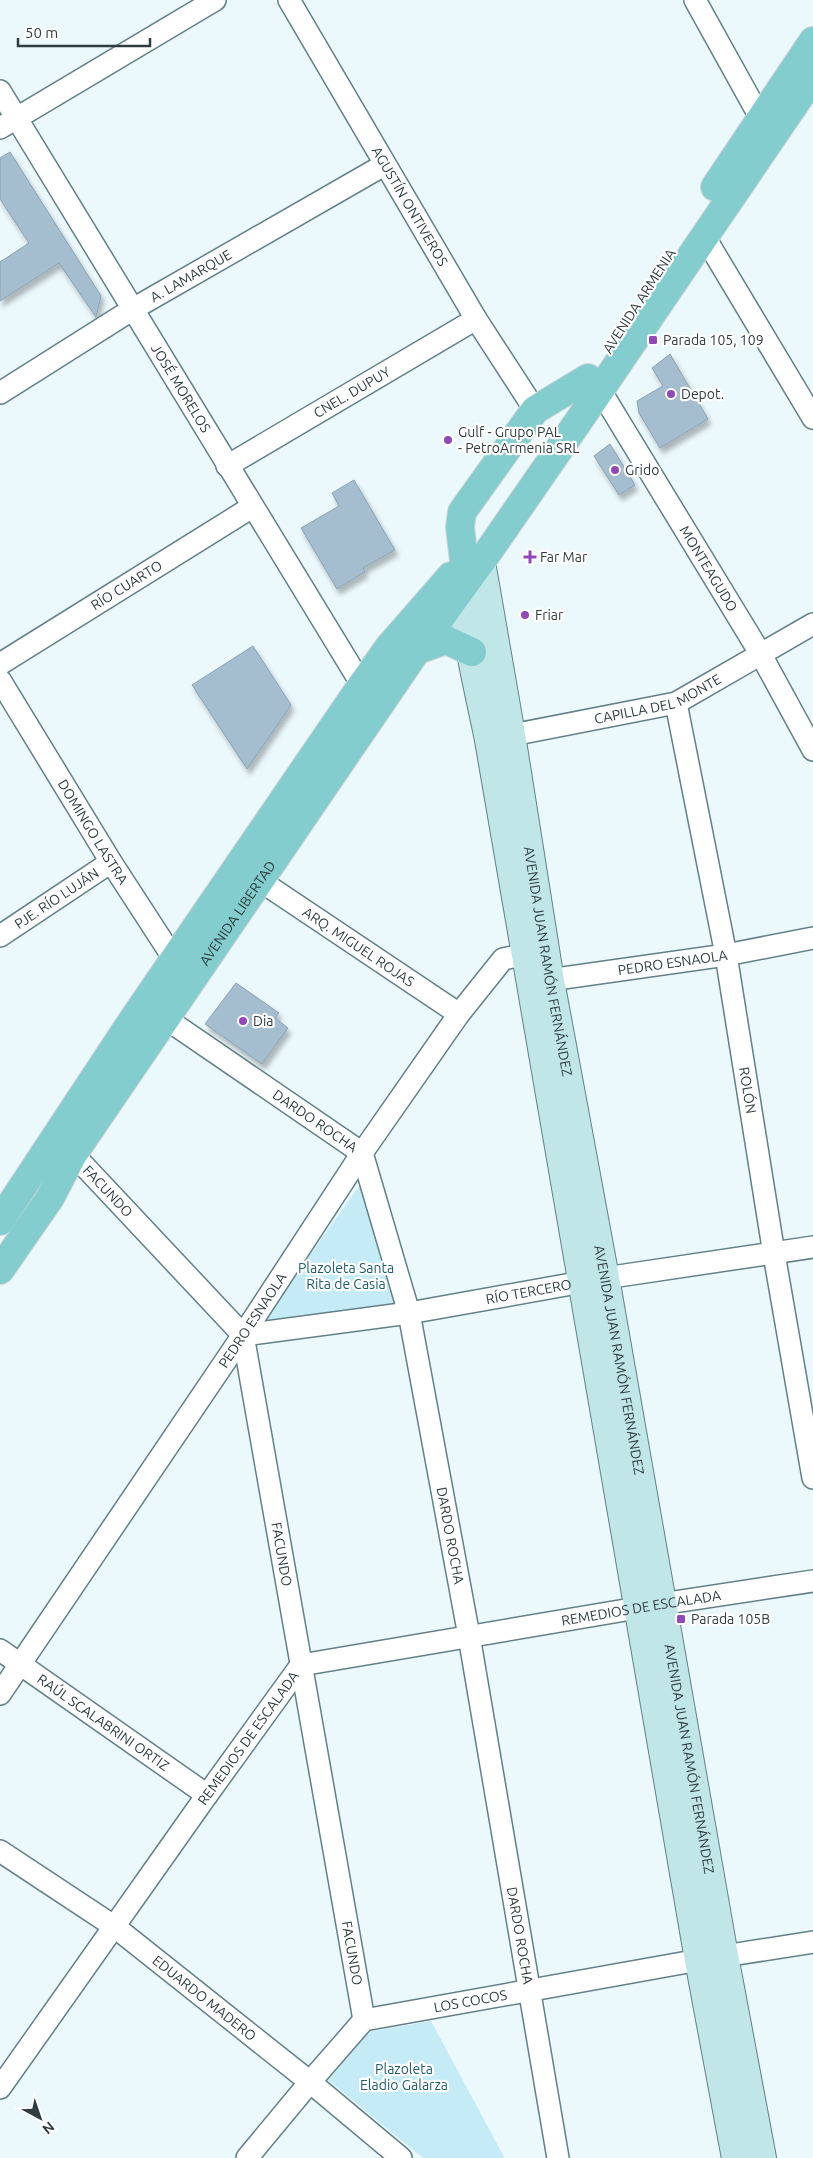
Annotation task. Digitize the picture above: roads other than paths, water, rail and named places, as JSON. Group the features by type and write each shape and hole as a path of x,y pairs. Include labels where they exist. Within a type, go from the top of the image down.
{"main road":[{"name":"AVENIDA ARMENIA","path":"594,384 704,236 769,124 813,41"},
{"name":"AVENIDA ARMENIA","path":"470,570 769,124 813,77"},
{"path":"470,570 460,527 462,512 535,410 594,384"},
{"name":"AVENIDA LIBERTAD","path":"2,1262 50,1198 72,1154 165,1018 185,965 259,880 470,570"},
{"name":"AVENIDA LIBERTAD","path":"0,1221 185,965 362,685 389,647 470,570"},
{"name":"AVENIDA JUAN RAMÓN FERNÁNDEZ","path":"470,570 472,652 500,738"},
{"name":"AVENIDA JUAN RAMÓN FERNÁNDEZ","path":"470,570 540,982 594,1280 711,1958 736,2158"},
{"path":"417,650 446,640 472,652"},
{"path":"0,1221 23,1235"},
{"name":"AVENIDA JUAN RAMÓN FERNÁNDEZ","path":"711,1958 762,2158"}],"street":[{"path":"8,123 215,0"},
{"name":"AGUSTÍN ONTIVEROS","path":"289,0 476,319 535,410"},
{"path":"695,0 769,124"},
{"name":"JOSÉ MORELOS","path":"0,91 8,123 133,310 362,685"},
{"name":"A. LAMARQUE","path":"0,393 133,310 384,165"},
{"path":"704,236 813,418"},
{"name":"CNEL. DUPUY","path":"227,466 476,319"},
{"name":"MONTEAGUDO","path":"594,384 760,653 813,750"},
{"name":"RÍO CUARTO","path":"0,664 252,506"},
{"name":"CAPILLA DEL MONTE","path":"500,738 676,703 813,624"},
{"name":"DOMINGO LASTRA","path":"0,680 111,862 185,965"},
{"name":"ROLÓN","path":"676,703 726,955 774,1254 813,1478"},
{"name":"PJE. RÍO LUJÁN","path":"0,936 111,862"},
{"name":"ARQ. MIGUEL ROJAS","path":"259,880 459,1014"},
{"name":"PEDRO ESNAOLA","path":"540,982 726,955 813,938"},
{"name":"PEDRO ESNAOLA","path":"0,1694 243,1335 362,1153 459,1014 503,959 535,952"},
{"name":"DARDO ROCHA","path":"165,1018 362,1153 409,1313 469,1636 558,2158"},
{"name":"FACUNDO","path":"72,1154 243,1335 364,2020"},
{"name":"RÍO TERCERO","path":"243,1335 409,1313 594,1280 813,1247"},
{"name":"REMEDIOS DE ESCALADA","path":"0,2088 206,1795 301,1665 813,1580"},
{"name":"RAÚL SCALABRINI ORTIZ","path":"0,1650 206,1795"},
{"name":"EDUARDO MADERO","path":"0,1850 115,1927 310,2082 401,2158"},
{"name":"LOS COCOS","path":"364,2020 711,1958 813,1942"},
{"path":"247,2158 364,2020"}],"place":[{"name":"Parada 105, 109","path":"653,340"},
{"name":"Depot.","path":"671,394"},
{"name":"Gulf - Grupo PAL - PetroArmenia SRL","path":"448,440"},
{"name":"Grido","path":"615,470"},
{"name":"Far Mar","path":"530,557"},
{"name":"Friar","path":"525,615"},
{"name":"Dia","path":"243,1021"},
{"name":"Parada 105B","path":"681,1619"}],"park label":[{"name":"Plazoleta Santa Rita de Casia","path":"346,1276"},
{"name":"Plazoleta Eladio Galarza","path":"404,2078"}]}
